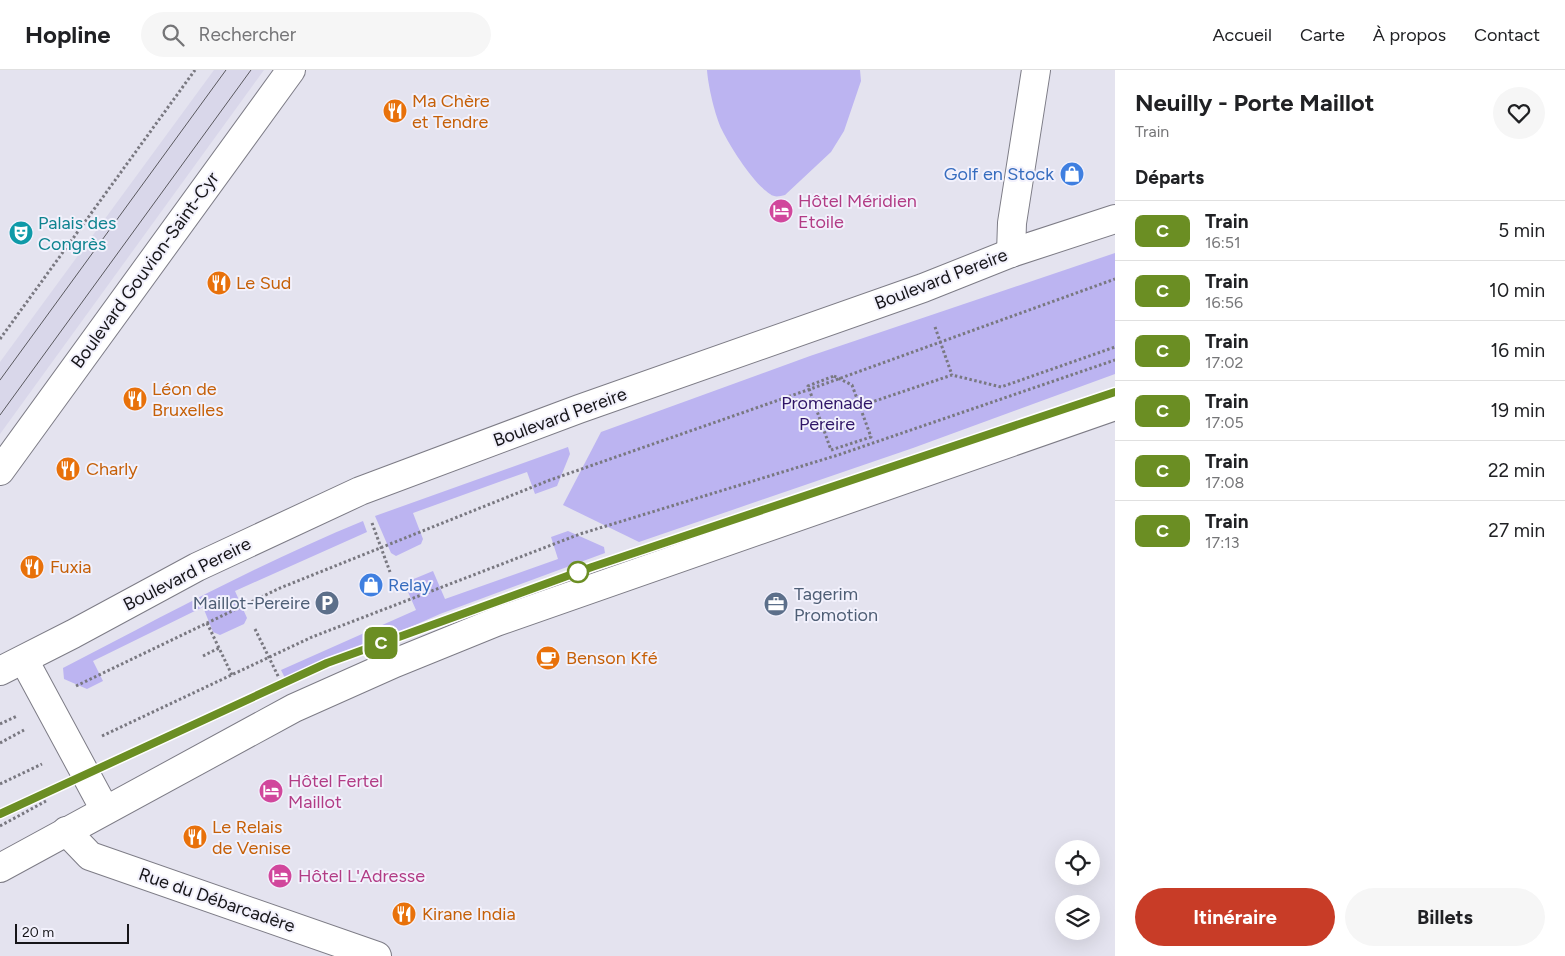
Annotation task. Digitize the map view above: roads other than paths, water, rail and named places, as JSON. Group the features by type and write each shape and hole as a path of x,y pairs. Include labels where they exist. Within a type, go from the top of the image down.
{"street":[{"name":"Boulevard Gouvion-Saint-Cyr","path":"0,471 291,70"},
{"path":"1011,253 1012,223 1036,70"},
{"name":"Boulevard Pereire","path":"105,810 12,665 197,567 360,491 579,409 922,288 1011,253 1115,219"},
{"path":"0,868 294,708 395,663 487,626 649,568 1115,406"},
{"name":"Rue du Débarcadère","path":"66,831 90,856 377,956"}],"tram line":[{"path":"0,380 226,70"},
{"path":"0,415 251,70"}],"train":[{"name":"C","path":"0,814 327,663 592,567 1115,392"}],"place":[{"name":"Ma Chère et Tendre","path":"395,111"},
{"name":"Golf en Stock","path":"1072,174"},
{"name":"Hôtel Méridien Etoile","path":"781,211"},
{"name":"Palais des Congrès","path":"21,233"},
{"name":"Le Sud","path":"219,283"},
{"name":"Léon de Bruxelles","path":"135,399"},
{"name":"Charly","path":"68,469"},
{"name":"Fuxia","path":"32,567"},
{"name":"Relay","path":"371,585"},
{"name":"Maillot-Pereire","path":"327,603"},
{"name":"Tagerim Promotion","path":"776,604"},
{"name":"Benson Kfé","path":"548,658"},
{"name":"Hôtel Fertel Maillot","path":"271,791"},
{"name":"Le Relais de Venise","path":"195,837"},
{"name":"Hôtel L'Adresse","path":"280,876"},
{"name":"Kirane India","path":"404,914"}],"park label":[{"name":"Promenade Pereire","path":"827,413"}]}
